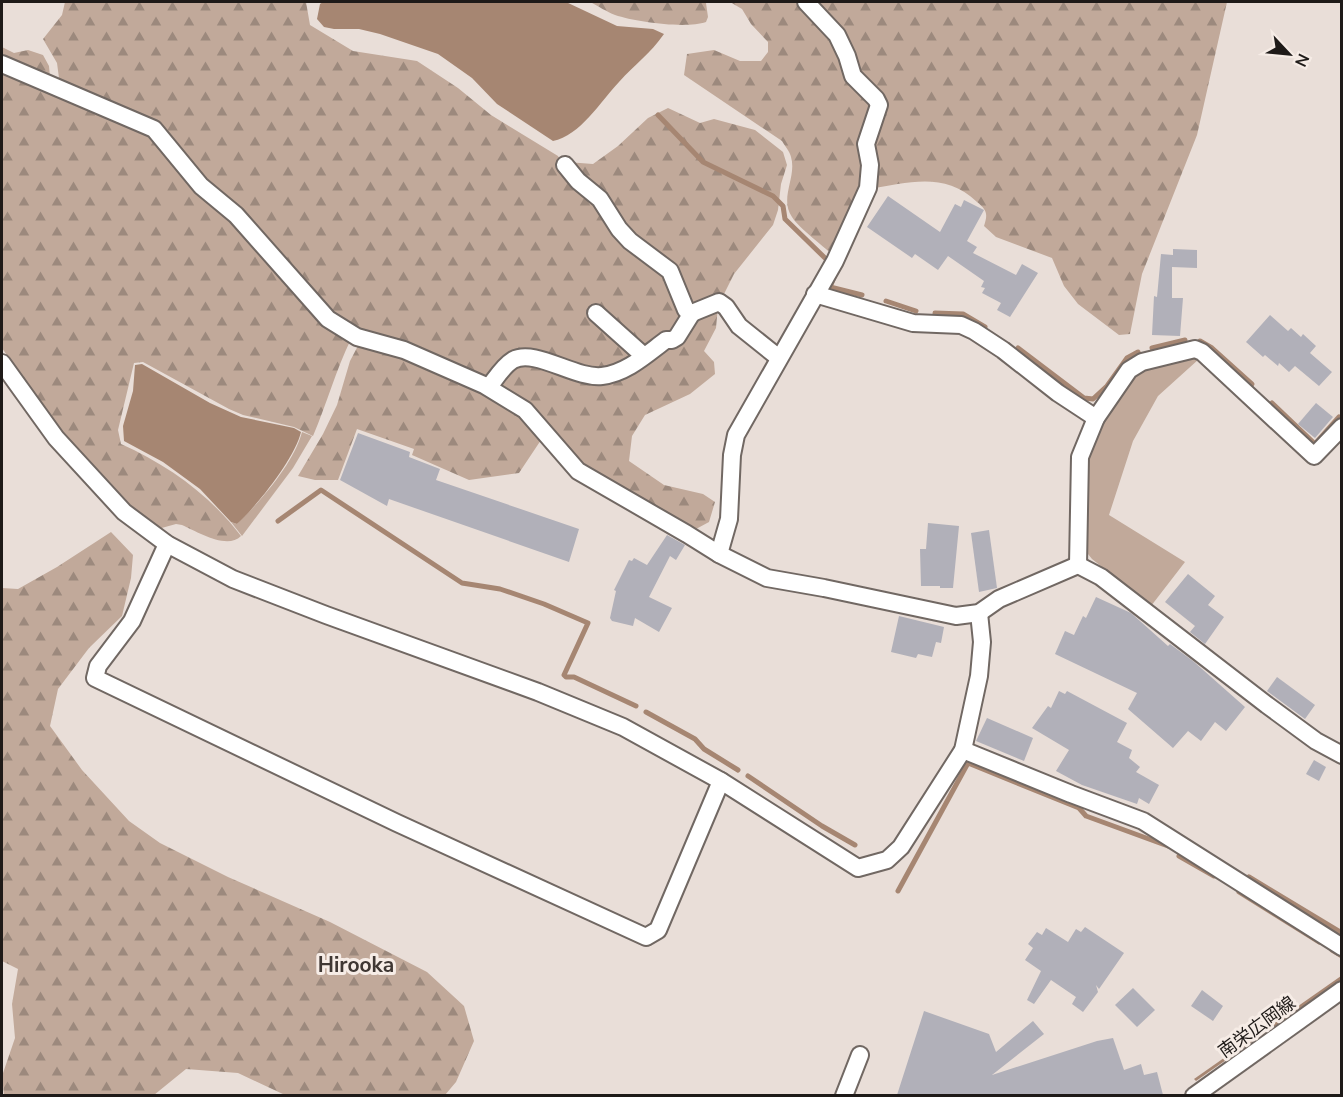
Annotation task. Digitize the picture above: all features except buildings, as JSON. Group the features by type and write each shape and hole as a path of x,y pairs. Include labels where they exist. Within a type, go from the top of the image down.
{"street":[{"path":"719,554 729,519 732,455 736,435 836,258 868,188 870,165 866,144 879,105 853,76 848,56 837,35 806,2"},
{"path":"2,64 154,129 201,186 236,215 328,319 357,337 404,350 489,387 525,410 578,471 719,554 766,578 956,616 979,613 999,599 1078,565"},
{"path":"565,165 578,181 600,199 630,242 670,271 686,310 692,313"},
{"path":"815,294 913,323 961,325 975,331 1004,350 1058,393 1096,418"},
{"path":"489,387 507,364 523,356 582,376 614,373 633,364 666,340 677,337 692,313 719,302 726,307 739,326 779,358"},
{"path":"596,313 644,356"},
{"path":"1078,565 1080,457 1096,418 1129,370 1142,362 1195,348 1314,456 1341,427"},
{"path":"2,363 56,438 124,512 167,544 233,579 538,692 623,727 721,781 858,868 887,860 901,847 963,750 979,676 982,642 979,613"},
{"path":"167,544 132,621 98,666 95,678 406,827 646,937 658,930 721,781"},
{"path":"1078,565 1101,577 1267,705 1317,741 1341,754"},
{"path":"963,750 1143,821 1341,947"},
{"name":"南栄広岡線","path":"1194,1095 1341,990"},
{"path":"844,1095 860,1055"}],"green space":[{"path":"65,2 306,2 310,25 353,51 417,61 458,88 491,115 558,156 562,164 666,272 687,314 680,324 662,340 609,372 524,353 490,382 341,321 200,175 178,145 160,126 65,87 59,78 57,63 43,39 62,15"},
{"path":"590,2 708,2 706,3 708,17 706,22 686,25 648,22 615,15"},
{"path":"730,2 803,2 873,100 866,179 833,255 800,226 788,210 792,165 790,153 782,141 684,75 687,54 714,50 740,61 761,61 768,52 768,42 751,24 742,9"},
{"path":"811,2 1227,2 1197,135 1142,274 1130,334 1119,335 1078,304 1064,286 1052,258 996,237 984,226 985,210 965,192 952,186 926,182 869,189 868,143 879,115 865,86"},
{"path":"2,47 14,53 28,50 43,55 49,66 50,77 2,62"},
{"path":"2,74 152,136 351,339 313,436 294,427 243,415 143,362 134,363 118,430 121,444 155,461 202,494 241,536 235,540 220,541 176,524 158,529 130,507 94,473 44,410 2,348"},
{"path":"668,108 700,123 714,119 755,130 783,152 787,165 773,225 734,274 721,300 694,308 653,254 567,162 593,164 618,146 648,118"},
{"path":"718,306 716,328 704,351 714,362 715,374 690,394 645,415 632,436 629,461 664,485 703,494 715,502 709,522 696,529 655,509 580,466 494,385 516,361 610,378 693,316"},
{"path":"360,342 485,393 517,412 541,440 519,473 469,480 412,455 414,449 357,429 338,480 315,480 298,476 337,405 350,361"},
{"path":"1194,353 1199,359 1158,396 1133,441 1109,515 1185,562 1151,606 1092,559 1084,549 1088,457 1099,426 1136,370"},
{"path":"302,432 312,436 293,468 242,536 231,522 237,524 275,481 292,456"},
{"path":"111,532 133,555 131,578 122,616 89,648 58,689 50,726 82,770 129,821 160,843 228,877 330,922 427,972 464,1006 474,1041 456,1082 445,1095 285,1095 238,1073 186,1069 154,1095 4,1095 2,1076 15,1038 12,1004 18,969 2,961 2,588 18,589"}],"shaded area":[{"path":"323,2 566,2 617,26 653,29 664,34 581,125 563,138 553,141 497,104 472,78 438,54 359,29 324,27 317,19 320,4"},
{"path":"142,364 210,403 241,417 294,428 301,432 291,455 274,481 255,506 237,524 231,522 200,489 163,462 124,441 123,426 133,391 135,365"},
{"path":"1341,976 1341,980 1196,1081 1194,1079"}],"waterway":[{"path":"658,115 703,162 773,196 783,206 785,219 826,259"},
{"path":"834,277 830,287 862,295"},
{"path":"886,301 916,311"},
{"path":"935,313 963,314 985,327"},
{"path":"1152,348 1185,340"},
{"path":"1200,341 1212,348 1252,384"},
{"path":"1018,348 1084,398 1093,399 1107,386 1127,358 1138,352"},
{"path":"1272,403 1315,444 1339,417"},
{"path":"278,521 321,490 462,583 500,589 544,604 588,623 564,675 574,677 636,706"},
{"path":"646,712 695,739 704,749 738,770"},
{"path":"898,891 968,763 1079,808 1086,816 1168,846"},
{"path":"748,776 822,826 855,845"},
{"path":"1179,856 1214,876"},
{"path":"1249,877 1342,933"},
{"path":"1239,892 1319,942"},
{"path":"1332,950 1342,956"}],"district":[{"name":"Hirooka","path":"356,965"}]}
